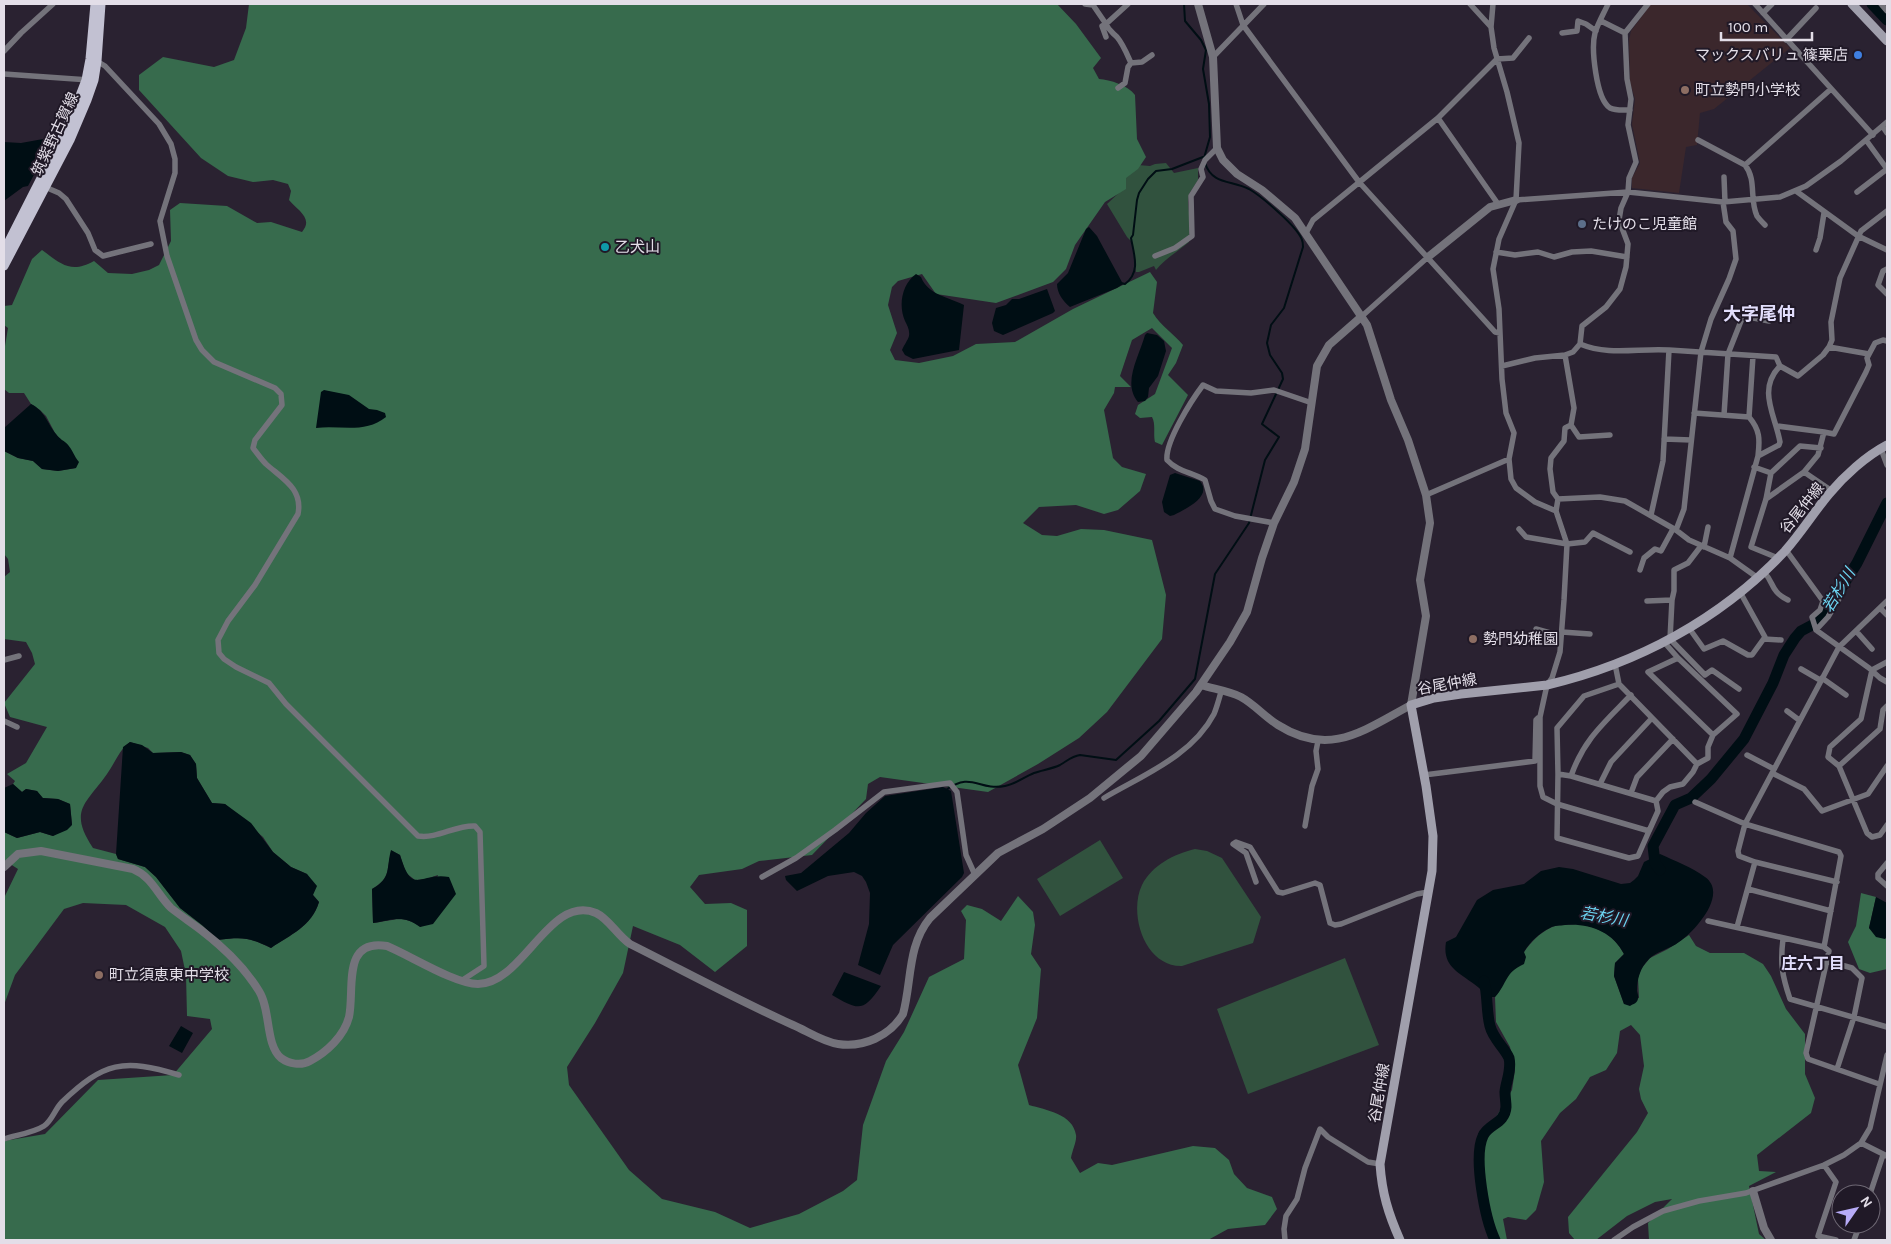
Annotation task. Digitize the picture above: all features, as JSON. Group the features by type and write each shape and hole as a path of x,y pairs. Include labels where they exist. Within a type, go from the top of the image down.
{"main road":[{"name":"筑紫野古賀線","path":"94,60 95,4"},
{"name":"筑紫野古賀線","path":"4,266 70,140 90,80 101,4"},
{"path":"1852,4 1887,41"},
{"name":"筑紫野古賀線","path":"4,251 90,80"},
{"name":"谷尾仲線","path":"1400,1240 1387,1211 1381,1186 1380,1164 1432,871 1433,836 1411,704 1461,694 1547,685 1615,664 1667,640 1723,607 1761,575 1786,550 1832,491 1884,447"}],"street":[{"path":"4,51 53,4"},
{"path":"1085,4 1094,5 1110,32 1117,37 1131,63"},
{"path":"1106,37 1102,26 1128,4"},
{"path":"1198,4 1214,57 1217,148 1227,165 1285,208 1295,218 1367,325 1391,400 1408,440 1426,495 1430,523 1420,580 1426,616 1411,704 1356,734 1343,738 1318,741 1297,736 1276,724 1241,697 1201,684"},
{"path":"1236,4 1243,25 1359,182 1495,332 1500,333"},
{"path":"1214,57 1264,4"},
{"path":"1470,4 1491,28"},
{"path":"1493,4 1491,28 1518,144 1516,200 1499,238 1493,269 1506,413 1514,433 1509,459 1511,479 1516,488 1535,502 1556,511"},
{"path":"1608,4 1596,31 1596,70 1599,91 1608,107 1614,110 1630,110"},
{"path":"1502,366 1573,352 1580,344 1582,326 1606,307 1620,289 1626,267 1628,244 1619,220 1621,208 1628,192 1629,178 1636,162 1628,125 1631,99 1627,79 1625,34 1648,4"},
{"path":"1755,4 1873,135"},
{"path":"1763,13 1772,4"},
{"path":"1881,4 1887,11"},
{"path":"1786,40 1816,8"},
{"path":"1562,33 1577,31 1578,21 1596,31"},
{"path":"1601,21 1625,34"},
{"path":"1306,233 1313,220 1438,118 1497,59 1513,58 1529,38"},
{"path":"1118,88 1125,83 1128,66 1131,63 1142,62 1152,55"},
{"path":"94,60 105,66 159,124 171,144 175,158 175,173 160,221 168,256 189,321 202,350 214,362 275,388 281,394 282,405 255,440 253,448 264,462 290,485 300,504 298,514 255,585 228,621 218,640 219,653 224,660 272,685 286,704 418,836 434,836 468,825 475,826 480,832 484,966 461,981"},
{"path":"4,74 90,80"},
{"path":"1745,166 1831,89"},
{"path":"1438,118 1498,204"},
{"path":"4,867 18,854 41,851 133,868 141,872 154,884 164,901 171,908 218,944 254,983 265,1002 274,1049 281,1058 290,1063 306,1063 314,1059 339,1038 349,1018 354,960 363,950 379,945 387,946 461,981 479,984 501,977 562,917 569,912 580,909 587,910 604,918 630,944 758,1009 838,1044 865,1042 875,1039 898,1023 905,1006 914,946 924,926 998,853 1043,829 1090,798 1141,756 1163,732 1201,684 1230,642 1247,612 1274,523 1288,497 1303,455 1312,403 1314,378 1322,356 1334,341 1477,216 1498,204 1516,200 1628,192 1724,202 1780,197 1796,191 1841,161 1885,125 1887,133"},
{"path":"1698,140 1745,166 1751,174 1758,216 1765,225"},
{"path":"1857,192 1887,169 1866,140"},
{"path":"1155,256 1175,248 1192,236 1192,196 1203,176 1201,169 1205,160 1217,148"},
{"path":"1640,570 1644,558 1655,549 1661,551 1675,530 1684,509 1701,352 1710,319 1736,260 1733,232 1726,222 1724,177"},
{"path":"45,187 59,193 66,199 88,234 95,250 103,256 151,244"},
{"path":"1796,191 1858,236 1887,250"},
{"path":"1580,344 1599,351 1629,352 1650,349 1776,357 1780,366 1798,376 1829,347 1832,340 1831,322 1840,278 1858,236 1861,231 1887,211"},
{"path":"1816,250 1824,213"},
{"path":"1496,252 1515,255 1538,252 1554,257 1572,252 1591,251 1627,257"},
{"path":"1887,269 1883,271 1878,285 1887,294"},
{"path":"1724,415 1728,354 1743,316 1769,321"},
{"path":"1777,426 1834,434 1866,372 1869,364 1869,354 1875,343 1882,340 1887,341"},
{"path":"1829,347 1869,354"},
{"path":"1651,515 1663,461 1669,350"},
{"path":"1565,355 1574,408 1570,425"},
{"path":"1749,417 1753,356"},
{"path":"1758,456 1779,445 1777,426 1767,393 1772,374 1780,366"},
{"path":"1274,523 1235,516 1215,509 1205,480 1172,466 1167,460 1167,450 1191,402 1202,385 1216,391 1252,393 1274,390 1312,403"},
{"path":"1694,414 1749,417 1756,425 1760,438 1758,456 1730,558"},
{"path":"1570,425 1579,437 1610,435"},
{"path":"1570,425 1564,428 1564,441 1551,458 1550,479 1553,492 1558,499 1556,511 1567,544 1560,652 1552,678 1547,685 1540,717 1540,786 1543,797 1557,804 1649,831"},
{"path":"1766,499 1804,472 1821,448 1824,432"},
{"path":"1664,438 1690,440"},
{"path":"1778,558 1751,547 1766,499 1771,473 1800,446 1821,448"},
{"path":"1884,447 1887,465"},
{"path":"1426,495 1509,459"},
{"path":"1754,467 1771,473"},
{"path":"1804,472 1832,491"},
{"path":"1558,499 1600,498 1625,501 1651,515 1689,540 1769,578 1775,591 1788,600"},
{"path":"1656,800 1670,787 1682,784 1694,772 1697,764 1708,758 1708,747 1713,735 1736,714 1678,658 1667,640 1674,591 1674,570 1688,563 1703,546 1708,527"},
{"path":"1519,529 1526,537 1567,544 1585,542 1593,533 1630,552"},
{"path":"1786,550 1823,601 1820,610 1812,617 1816,630 1887,682"},
{"path":"1689,628 1704,648 1723,641 1748,655 1752,655 1765,637 1740,592"},
{"path":"1816,630 1828,617 1843,592"},
{"path":"1647,602 1672,600"},
{"path":"1837,882 1755,862 1739,856 1738,851 1745,824 1839,647 1887,601"},
{"path":"1880,608 1887,615"},
{"path":"1536,629 1561,634 1590,634"},
{"path":"1856,631 1872,649"},
{"path":"1764,639 1781,640"},
{"path":"1667,640 1705,675 1712,670 1739,689"},
{"path":"4,660 19,656"},
{"path":"1678,658 1648,672 1713,735"},
{"path":"1887,662 1872,670 1861,719 1830,747 1828,757 1839,766 1867,833 1872,837 1880,835 1887,825"},
{"path":"1615,664 1619,684 1697,764"},
{"path":"1801,669 1846,695"},
{"path":"1619,684 1584,696 1557,728 1557,838 1629,858 1638,856 1658,811 1656,800"},
{"path":"1104,798 1172,760 1194,741 1214,714 1222,692"},
{"path":"1571,776 1588,739 1631,696"},
{"path":"1839,766 1880,729 1883,710 1887,706"},
{"path":"1787,711 1799,720"},
{"path":"1424,775 1535,761 1536,720 1540,717"},
{"path":"1600,784 1611,762 1652,718"},
{"path":"4,721 17,727"},
{"path":"1630,793 1637,777 1673,739"},
{"path":"1305,826 1312,786 1318,769 1316,751 1318,741"},
{"path":"1748,755 1804,789 1822,811 1868,794 1887,766"},
{"path":"1558,774 1656,800"},
{"path":"762,877 796,858 828,836 884,792 950,783 957,792 966,855 975,875"},
{"path":"1695,802 1745,824 1839,852 1841,856 1837,882 1824,948"},
{"path":"1256,882 1246,853 1233,844 1236,842 1250,847 1278,892 1284,893 1315,883 1320,884 1330,923 1335,925 1428,892"},
{"path":"1737,927 1755,862"},
{"path":"1887,863 1878,874 1878,878 1887,886"},
{"path":"1748,889 1831,911"},
{"path":"1708,920 1824,948 1829,951 1806,1053 1808,1059 1879,1084"},
{"path":"1783,939 1781,955 1782,976 1790,999 1887,1027"},
{"path":"1827,960 1852,968 1862,978 1854,1017 1837,1069"},
{"path":"1614,1240 1633,1227 1663,1211 1699,1201 1753,1191 1824,1165 1861,1143 1870,1128 1887,1055"},
{"path":"4,1139 44,1126 61,1103 105,1069 127,1065 179,1075"},
{"path":"1285,1240 1286,1216 1297,1199 1305,1168 1320,1129 1328,1137 1368,1162 1380,1164"},
{"path":"1861,1143 1885,1155 1874,1184"},
{"path":"1824,1165 1836,1182 1818,1236 1836,1240"},
{"path":"1753,1191 1764,1228 1771,1240"}],"shaded area":[{"name":"町立勢門小学校","path":"1651,4 1747,4 1790,48 1714,109 1700,113 1697,145 1686,147 1679,193 1632,188 1632,178 1640,163 1632,124 1635,99 1630,82 1629,40 1631,31"}],"green space":[{"path":"249,4 1057,4 1076,24 1101,58 1093,68 1099,79 1123,86 1135,95 1137,139 1146,157 1138,169 1126,178 1126,189 1105,202 1075,245 1066,269 1053,282 996,303 936,294 922,274 898,281 892,287 888,305 897,333 890,350 895,360 919,363 953,356 976,344 1015,342 1073,309 1150,272 1157,282 1153,313 1183,345 1176,363 1168,375 1188,395 1162,445 1155,442 1152,417 1140,418 1135,414 1138,405 1155,394 1172,348 1152,328 1132,340 1120,376 1131,387 1115,387 1114,393 1104,410 1113,458 1122,467 1146,474 1140,491 1118,510 1104,514 1076,505 1039,507 1023,523 1042,535 1057,536 1081,529 1104,530 1152,540 1166,595 1162,639 1107,712 1079,738 988,792 880,777 868,784 866,799 812,855 759,861 742,869 699,875 690,887 705,904 731,903 747,910 747,946 715,972 680,945 633,926 623,973 595,1023 567,1067 569,1085 629,1170 662,1199 715,1212 750,1228 799,1214 843,1191 857,1180 863,1125 886,1061 904,1032 929,977 964,959 966,920 961,911 967,905 982,909 1001,921 1018,896 1033,912 1035,925 1031,954 1041,969 1037,1018 1018,1065 1029,1105 1058,1114 1070,1122 1074,1128 1076,1137 1071,1158 1080,1173 1098,1163 1112,1165 1193,1146 1215,1148 1229,1160 1234,1174 1247,1188 1272,1197 1277,1209 1265,1225 1228,1229 1208,1240 4,1240 4,1141 45,1134 98,1080 173,1075 212,1029 210,1019 187,1016 186,975 181,951 165,927 126,905 83,903 64,909 15,975 4,1005 4,898 18,869 4,860 4,832 17,838 40,832 53,836 72,824 70,804 58,799 42,798 37,791 26,789 22,792 13,784 15,781 7,774 26,763 47,727 10,717 4,703 35,664 26,642 4,639 4,577 10,572 8,559 4,554 4,451 18,458 33,461 42,469 58,471 76,468 68,445 55,433 46,416 31,404 24,393 9,393 4,389 4,352 8,328 4,325 4,306 12,305 32,259 42,250 66,266 79,267 94,261 108,273 132,274 149,270 159,265 171,241 170,210 180,203 227,206 257,223 271,222 302,232 305,227 305,218 289,200 291,191 288,184 273,180 253,182 228,176 201,158 139,90 139,75 163,57 214,67 234,60 246,28","holes":["130,742 148,748 153,753 181,752 190,755 196,764 197,778 212,803 225,804 263,837 273,852 291,867 307,874 313,895 319,902 306,924 271,948 245,939 218,940 180,908 156,877 145,867 118,859 116,854 93,848 82,825 81,816 83,808 120,753","392,851 400,855 406,873 415,880 438,875 421,927 403,919 373,923 372,889 379,885 386,876"]},
{"path":"1166,163 1174,173 1198,168 1198,180 1189,194 1188,202 1189,242 1156,270 1154,266 1136,272 1132,242 1107,204 1123,189 1121,173 1138,165 1150,166"},
{"path":"1100,840 1123,878 1060,916 1037,879"},
{"path":"1195,849 1207,851 1222,858 1261,917 1253,943 1182,966 1169,964 1158,958 1149,948 1143,937 1137,910 1138,897 1146,878 1158,866 1172,857"},
{"path":"1861,893 1876,897 1869,928 1885,939 1887,936 1887,969 1870,973 1859,969 1848,942 1856,926"},
{"path":"1577,924 1592,927 1605,933 1616,942 1624,954 1615,963 1614,976 1624,1004 1639,998 1638,978 1641,969 1650,958 1689,935 1696,946 1710,953 1744,953 1763,964 1771,976 1786,1009 1805,1034 1805,1074 1815,1098 1811,1113 1757,1155 1759,1171 1776,1172 1749,1186 1759,1234 1766,1240 1649,1240 1648,1223 1672,1199 1655,1202 1627,1216 1596,1240 1575,1240 1569,1233 1568,1217 1637,1132 1648,1113 1641,1099 1639,1089 1644,1066 1640,1035 1631,1025 1620,1031 1617,1053 1606,1070 1590,1077 1576,1099 1560,1113 1541,1141 1544,1182 1536,1210 1526,1220 1508,1217 1503,1219 1507,1240 1491,1240 1477,1183 1485,1125 1495,1119 1512,1090 1515,1070 1510,1047 1496,1022 1495,997 1521,957 1537,937 1553,927"},
{"path":"1345,958 1379,1045 1248,1094 1217,1009"}],"water":[{"path":"54,137 28,186 23,187 4,201 4,142 21,143"},
{"path":"1089,227 1097,236 1123,284 1070,307 1061,297 1057,284 1068,273 1086,229"},
{"path":"916,274 921,277 933,292 964,305 959,350 913,359 905,355 902,350 909,334 903,315 903,295 907,283"},
{"path":"1047,289 1055,311 1053,313 1003,335 994,331 992,323 996,308 1006,305 1012,299 1019,299"},
{"path":"1147,333 1157,335 1164,341 1166,351 1158,376 1149,388 1148,397 1145,401 1138,402 1133,395 1133,370"},
{"path":"324,390 349,395 369,409 385,413 386,417 378,422 361,427 316,428 321,392"},
{"path":"31,404 40,410 57,436 67,444 79,462 76,468 58,471 42,469 33,461 18,458 4,451 4,428"},
{"path":"1175,473 1200,481 1203,492 1196,502 1170,516 1164,512 1162,502 1170,475"},
{"path":"130,742 142,745 153,753 181,752 190,755 196,764 197,778 212,803 225,804 251,823 273,852 291,867 307,874 317,886 313,895 319,902 306,924 271,948 245,939 217,940 202,925 180,908 156,877 145,867 118,859 116,854 123,747"},
{"path":"13,784 22,792 26,789 37,791 43,798 58,799 70,804 72,825 67,830 53,836 40,832 17,838 4,832 4,788"},
{"path":"943,787 951,791 964,873 893,945 880,975 858,965 869,924 870,893 862,876 854,872 828,876 797,891 786,880 785,876 801,873 849,833 866,813 885,796"},
{"path":"391,850 400,855 405,868 413,879 418,880 439,876 449,877 456,894 433,924 420,927 403,919 373,923 372,889 383,881 385,877"},
{"path":"1660,854 1700,873 1711,884 1713,893 1707,912 1693,930 1679,942 1656,954 1646,962 1638,978 1638,1000 1630,1006 1624,1004 1614,976 1615,963 1624,954 1614,940 1592,927 1557,926 1542,932 1524,952 1526,957 1524,964 1509,975 1495,997 1489,997 1452,968 1446,957 1446,942 1456,937 1477,900 1493,890 1524,884 1541,871 1559,867 1573,869 1621,884 1630,883 1638,876 1644,862"},
{"path":"1876,897 1887,903 1887,936 1885,939 1876,937 1869,928"},
{"path":"844,972 881,986 875,995 864,1005 854,1006 848,1004 832,995"},
{"path":"181,1026 193,1033 182,1053 169,1046"}],"waterway":[{"path":"1184,4 1185,21 1201,40 1206,50 1203,69 1209,104 1210,137 1204,158"},
{"name":"若杉川","path":"1872,4 1887,20"},
{"path":"1121,283 1125,284 1135,269 1135,257 1131,238 1139,193 1148,179 1156,171 1172,169 1203,157"},
{"path":"946,790 962,782 996,787 1009,785 1080,755 1116,760 1159,721 1195,679 1215,574 1249,523 1265,460 1279,437 1262,424 1283,379 1282,373 1270,355 1267,343 1271,325 1284,308 1303,247 1299,234 1294,228 1262,198 1243,186 1218,179 1212,175 1205,163"},
{"name":"若杉川","path":"1660,870 1655,863 1653,846 1675,805 1691,798 1711,779 1744,739 1773,683 1784,655 1801,631 1818,622 1830,606 1857,563 1887,503"},
{"name":"若杉川","path":"1484,981 1490,1026 1510,1062 1505,1092 1505,1113 1500,1120 1485,1132 1480,1146 1480,1173 1484,1203 1495,1240"}],"place":[{"name":"マックスバリュ 篠栗店","path":"1858,55"},
{"name":"町立勢門小学校","path":"1685,90"},
{"name":"たけのこ児童館","path":"1582,224"},
{"name":"乙犬山","path":"605,247"},
{"name":"勢門幼稚園","path":"1473,639"},
{"name":"町立須恵東中学校","path":"99,975"}],"district":[{"name":"大字尾仲","path":"1759,314"},
{"name":"庄六丁目","path":"1813,963"}]}
